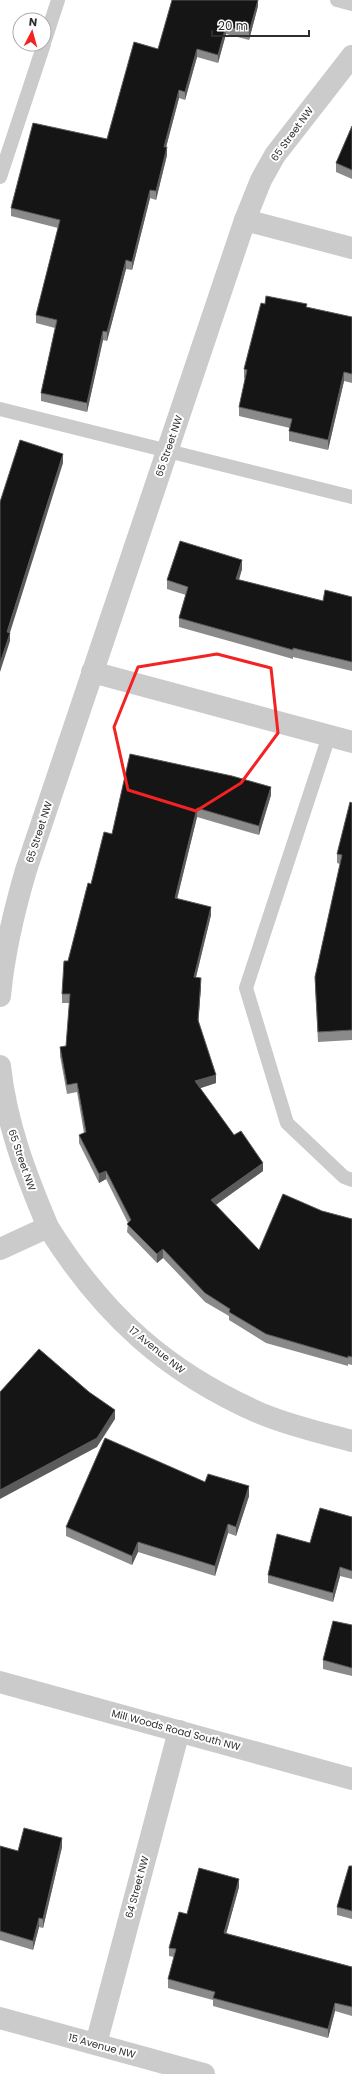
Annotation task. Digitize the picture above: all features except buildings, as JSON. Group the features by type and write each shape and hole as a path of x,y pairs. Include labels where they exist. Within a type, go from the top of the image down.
{"street":[{"name":"65 Street NW","path":"0,996 12,918 92,672 245,220 261,180 275,155 352,56"},
{"path":"245,220 352,248"},
{"path":"92,672 352,742"},
{"name":"65 Street NW","path":"0,1066 2,1091 11,1127 26,1173 48,1227"},
{"path":"0,1249 48,1227"},
{"name":"17 Avenue NW","path":"48,1227 71,1264 101,1299 150,1348 185,1373 224,1396 263,1414 352,1442"},
{"name":"Mill Woods Road South NW","path":"0,1682 352,1779"},
{"name":"64 Street NW","path":"96,2044 179,1731"},
{"name":"15 Avenue NW","path":"0,2018 204,2074"}],"lane":[{"path":"52,18 58,0"},
{"path":"337,0 352,4"},
{"path":"0,177 41,52"},
{"path":"0,409 352,497"},
{"path":"329,736 246,988 287,1123 344,1177 352,1180"}],"highlighted area":[{"path":"217,654 271,668 278,733 241,783 196,811 128,790 114,727 138,667"}]}
